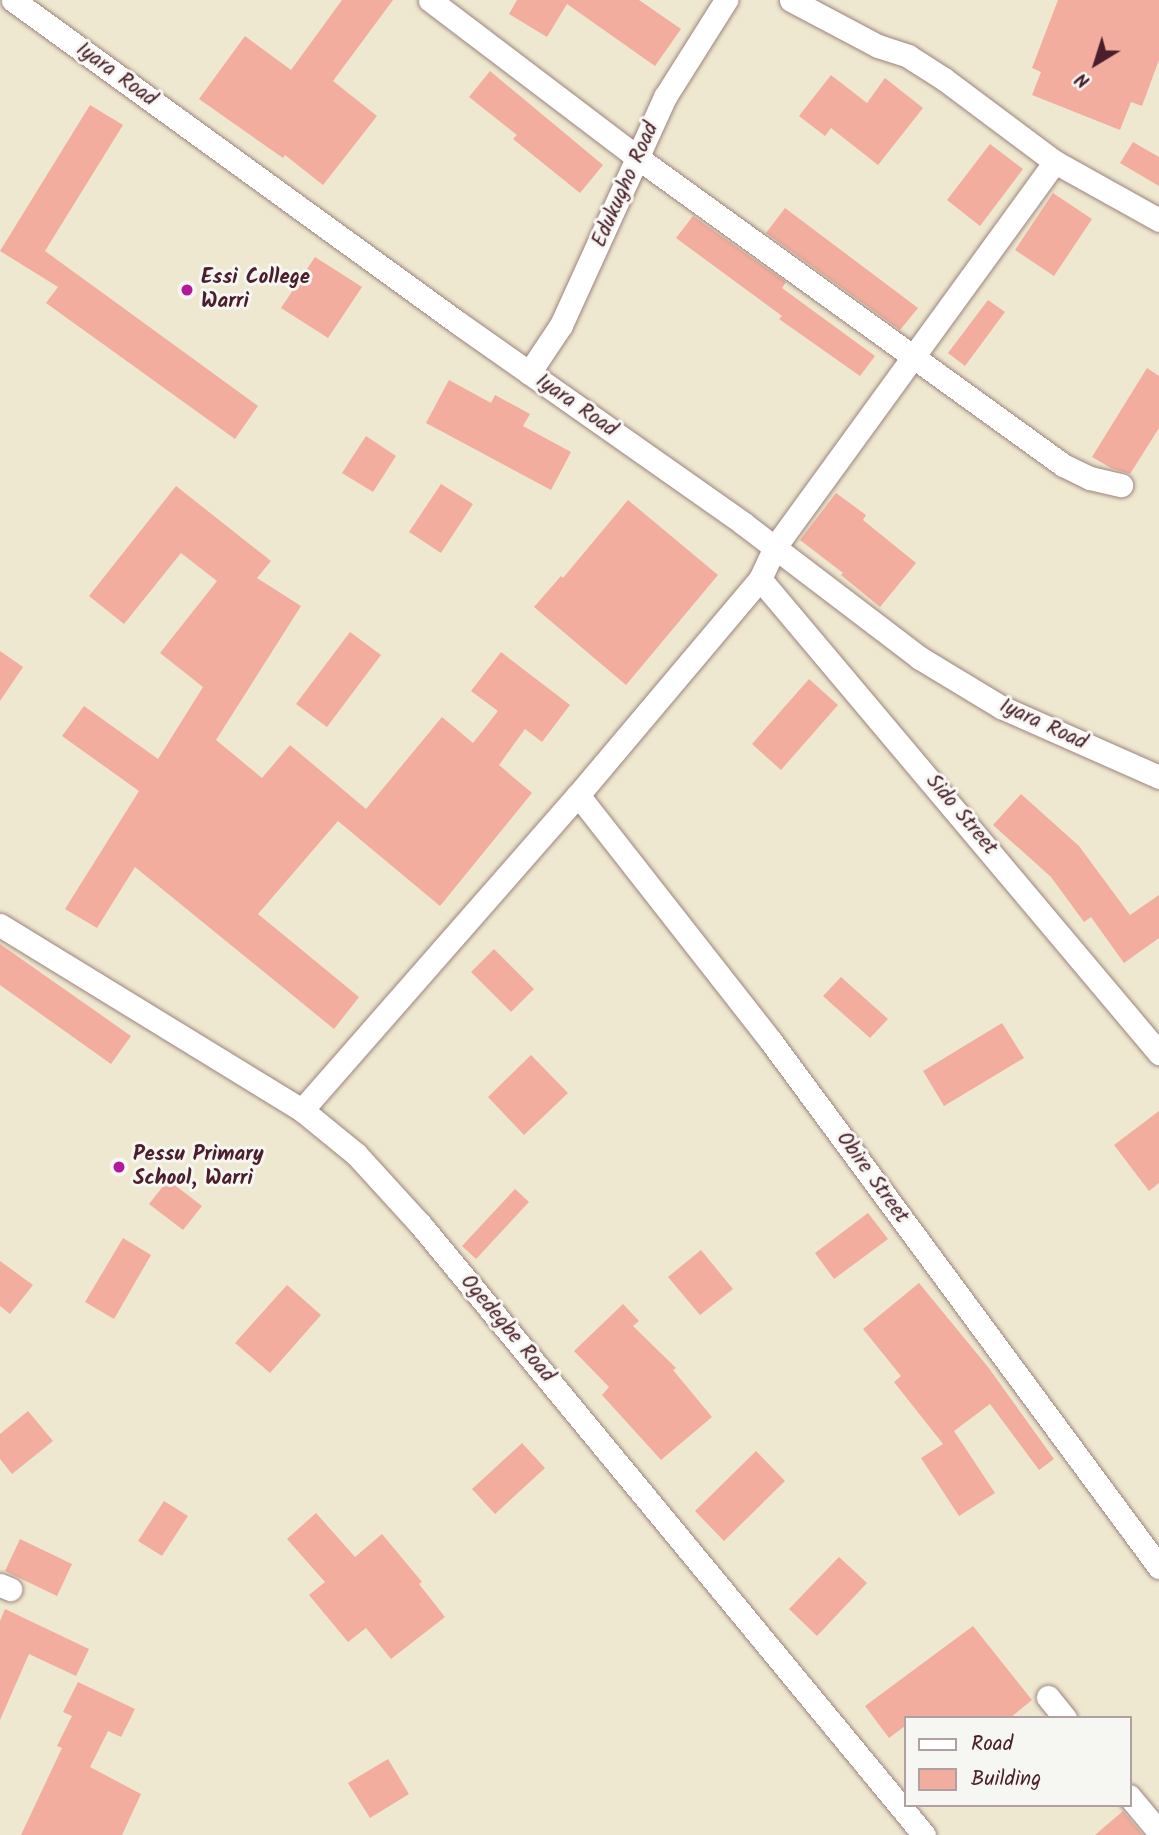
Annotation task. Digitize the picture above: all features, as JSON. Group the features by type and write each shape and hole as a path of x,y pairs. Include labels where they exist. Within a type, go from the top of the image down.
{"street":[{"name":"Iyara Road","path":"13,0 529,373 775,547 920,658 1001,707 1159,777"},
{"path":"430,0 638,158 1063,465 1090,478 1121,485"},
{"name":"Edukugho Road","path":"529,373 561,326 665,97 726,0"},
{"path":"791,0 878,46 908,56 944,79 1055,162 1159,220"},
{"path":"302,1110 578,795 760,579 775,547 1055,162"},
{"name":"Sido Street","path":"760,579 1159,1053"},
{"name":"Obire Street","path":"578,795 770,1040 1159,1567"},
{"name":"Ogedegbe Road","path":"0,925 302,1110 356,1154 420,1224 924,1835"},
{"path":"1048,1697 1063,1716"},
{"path":"1131,1798 1159,1832"}],"building":[{"path":"342,0 393,0 333,81 377,116 323,185 285,155 283,158 199,99 245,36 291,70"},
{"path":"517,0 639,0 681,29 655,66 567,4 547,37 509,14"},
{"path":"1058,0 1159,0 1159,60 1142,106 1131,102 1120,130 1032,95 1041,72 1032,68"},
{"path":"490,71 603,165 580,193 513,139 517,135 469,97"},
{"path":"831,75 867,103 885,78 923,108 878,165 831,128 825,136 799,116"},
{"path":"90,105 123,125 45,251 258,406 235,439 46,303 58,287 0,251"},
{"path":"1133,142 1159,157 1159,186 1120,163"},
{"path":"990,144 1023,169 980,226 947,200"},
{"path":"1053,193 1092,219 1054,276 1015,250"},
{"path":"785,208 918,308 900,330 766,233"},
{"path":"693,216 786,282 782,288 875,356 860,376 779,319 782,316 676,238"},
{"path":"315,257 362,287 328,338 281,308"},
{"path":"988,300 1005,312 965,366 948,353"},
{"path":"1147,368 1159,376 1159,428 1130,474 1111,468 1092,457"},
{"path":"449,380 491,403 495,395 530,414 523,426 571,452 551,490 426,423"},
{"path":"366,436 396,456 373,492 342,473"},
{"path":"441,484 473,504 441,553 409,532"},
{"path":"176,486 271,561 257,578 301,606 216,740 262,778 290,745 366,809 442,717 473,743 498,711 471,691 501,652 570,705 542,742 525,729 499,765 532,793 440,906 338,821 258,914 359,997 334,1029 135,867 97,928 65,909 139,791 62,736 84,706 158,759 203,687 160,653 217,581 181,553 124,624 89,596"},
{"path":"836,493 866,515 863,520 916,563 880,607 841,575 843,573 800,540"},
{"path":"628,500 718,575 626,685 534,607 561,576 563,578"},
{"path":"350,632 381,655 327,727 296,704"},
{"path":"0,651 23,667 0,701"},
{"path":"809,679 838,705 781,770 752,744"},
{"path":"1021,794 1079,846 1130,915 1159,895 1159,938 1124,963 1091,917 1084,922 1051,877 993,825"},
{"path":"0,944 131,1036 111,1064 0,985"},
{"path":"494,949 534,989 511,1012 471,972"},
{"path":"841,977 888,1019 870,1038 823,996"},
{"path":"1002,1023 1024,1058 944,1106 923,1071"},
{"path":"531,1055 568,1093 524,1135 488,1097"},
{"path":"1159,1111 1159,1183 1149,1191 1114,1145"},
{"path":"168,1180 202,1206 183,1230 149,1204"},
{"path":"515,1189 529,1202 476,1259 462,1246"},
{"path":"868,1213 888,1239 834,1279 815,1253"},
{"path":"123,1238 151,1255 114,1319 85,1302"},
{"path":"701,1250 733,1289 700,1315 668,1277"},
{"path":"0,1261 33,1285 10,1314 0,1306"},
{"path":"919,1283 988,1367 1054,1459 1039,1470 990,1404 954,1431 995,1493 959,1516 921,1458 943,1444 894,1382 901,1376 863,1329"},
{"path":"287,1285 321,1315 270,1373 235,1343"},
{"path":"623,1304 639,1321 633,1326 676,1368 673,1370 712,1417 661,1460 602,1395 609,1387 574,1351"},
{"path":"28,1411 53,1441 12,1474 0,1459 0,1434"},
{"path":"522,1443 545,1468 495,1514 472,1489"},
{"path":"756,1451 785,1481 724,1541 695,1511"},
{"path":"164,1501 188,1516 162,1556 138,1541"},
{"path":"316,1513 355,1557 382,1534 422,1582 419,1584 445,1617 391,1659 366,1628 348,1642 309,1595 325,1582 287,1539"},
{"path":"20,1539 72,1564 57,1596 5,1571"},
{"path":"839,1557 867,1583 817,1636 789,1609"},
{"path":"5,1609 89,1649 76,1676 29,1654 0,1720 0,1621"},
{"path":"973,1626 1032,1700 1012,1716 904,1716 904,1727 889,1738 865,1706"},
{"path":"78,1682 135,1709 121,1737 108,1731 90,1767 141,1794 122,1835 21,1835 62,1748 57,1746 72,1716 63,1712"},
{"path":"388,1759 409,1794 370,1818 348,1783"},
{"path":"1123,1811 1143,1835 1095,1835"}],"place":[{"name":"Essi College Warri","path":"187,290"},
{"name":"Pessu Primary School, Warri","path":"119,1167"}]}
